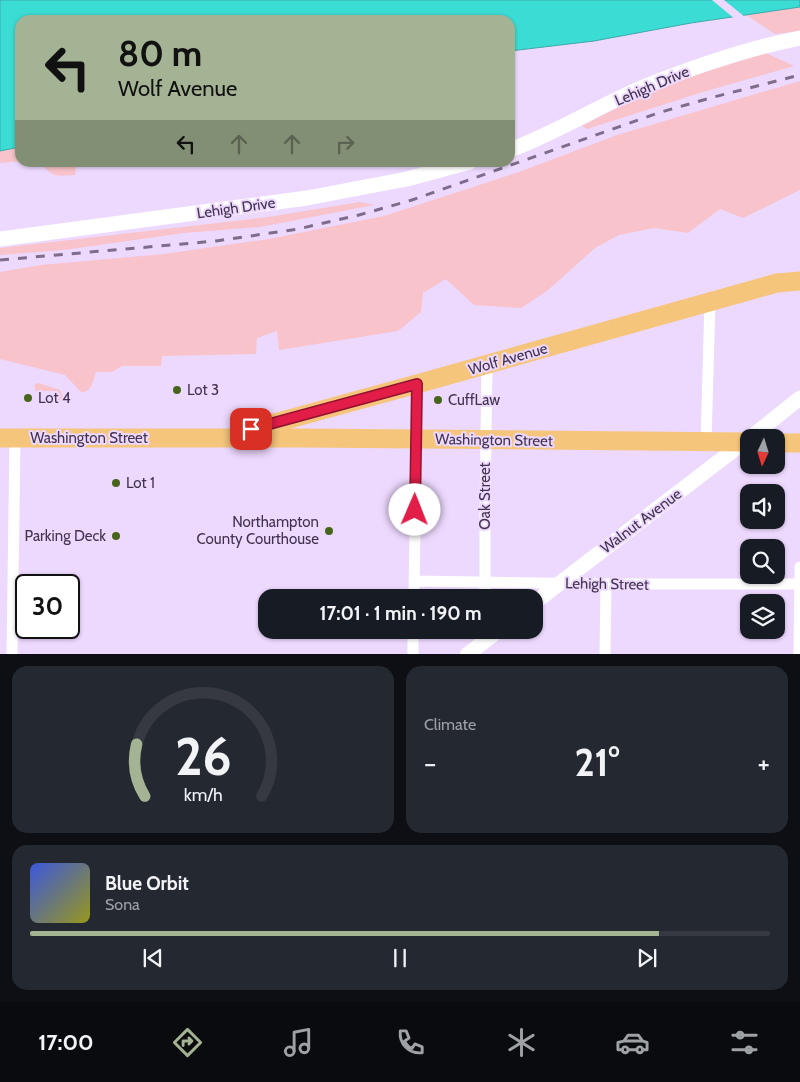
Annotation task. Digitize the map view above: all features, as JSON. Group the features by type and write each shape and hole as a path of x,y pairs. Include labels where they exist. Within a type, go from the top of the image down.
{"main road":[{"name":"Wolf Avenue","path":"215,438 417,384 777,283 800,281"},
{"path":"302,438 301,420 304,415"},
{"name":"Washington Street","path":"7,438 302,438 706,442 740,440"},
{"path":"785,443 800,443"}],"street":[{"name":"Lehigh Drive","path":"515,148 532,142 650,84 734,54 800,38"},
{"name":"Lehigh Drive","path":"0,240 307,198 407,179 451,167"},
{"path":"706,442 710,302"},
{"name":"Oak Street","path":"486,589 485,440 487,364"},
{"path":"414,589 417,384"},
{"name":"Walnut Avenue","path":"762,429 800,398"},
{"path":"7,438 12,588 12,654"},
{"name":"Walnut Avenue","path":"543,596 740,446"},
{"path":"799,654 800,567"},
{"name":"Lehigh Street","path":"414,581 606,584 800,584"},
{"path":"605,654 606,584"},
{"path":"0,587 12,588"},
{"path":"413,654 414,639"},
{"path":"467,654 482,639"}],"shaded area":[{"path":"0,0 800,0 800,7 691,23 594,41 515,50 515,15 15,15 15,148 0,151"},
{"path":"800,7 800,31 775,34 746,15"},
{"path":"766,53 794,66 703,92 587,129 582,126 657,87"},
{"path":"800,81 800,190 743,218 720,209 688,233 654,228 619,235 595,248 547,291 521,308 474,305 446,279 423,293 421,312 398,331 279,350 277,331 257,338 256,354 162,356 161,366 122,366 112,372 96,372 90,388 85,392 81,392 65,375 0,359 0,272 41,265 164,254 269,239 384,216 519,172 617,135"},
{"path":"15,148 15,162 0,163 0,151"},
{"path":"76,167 75,175 56,175 45,168"},
{"path":"360,202 374,205 260,227 184,233 64,250 0,255 0,248 268,217"},
{"path":"38,383 60,390 63,401 57,400 56,391 35,391 35,384"}],"pier":[{"path":"712,0 724,0 745,17 735,19"}],"railway":[{"path":"515,164 658,113 800,75"},
{"path":"0,260 216,241 298,229 412,200 505,167"}],"place":[{"name":"Lot 3","path":"177,390"},
{"name":"Lot 4","path":"28,398"},
{"name":"CuffLaw","path":"438,400"},
{"name":"Lot 1","path":"116,483"},
{"name":"Northampton County Courthouse","path":"329,531"},
{"name":"Parking Deck","path":"116,536"}],"route":[{"path":"251,429 417,384 415,510"}]}
